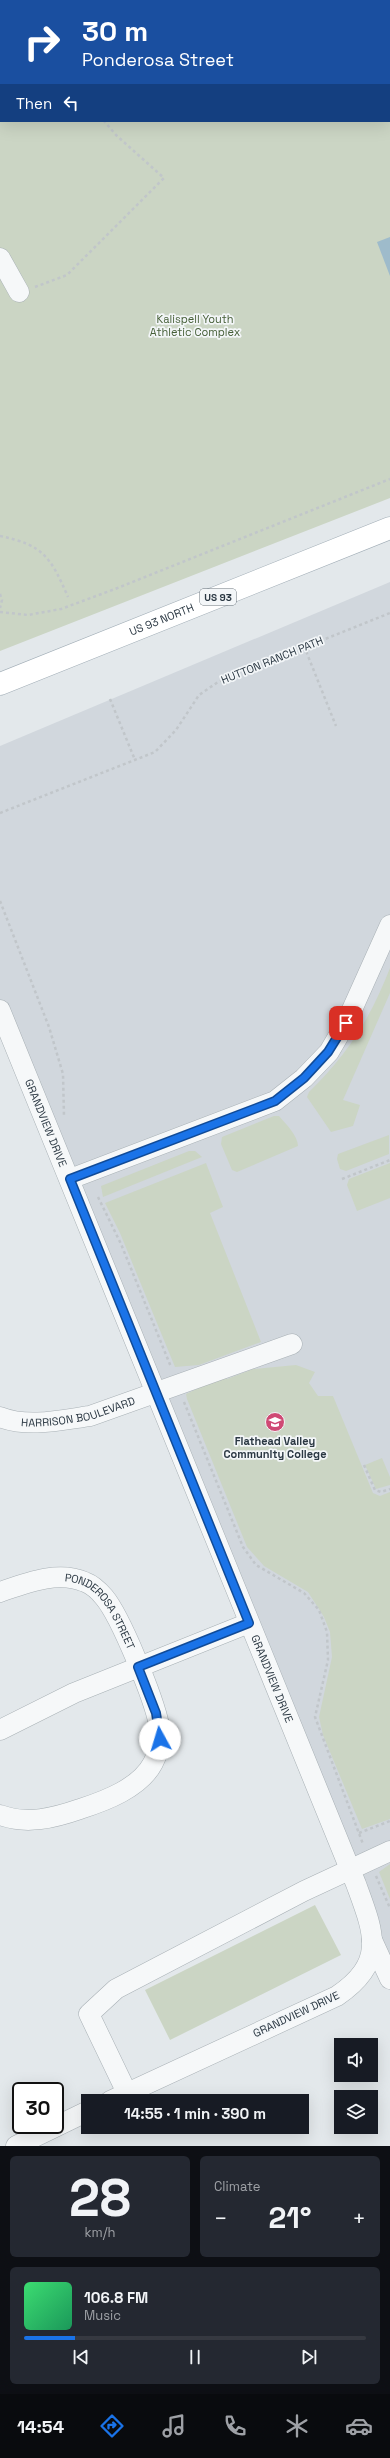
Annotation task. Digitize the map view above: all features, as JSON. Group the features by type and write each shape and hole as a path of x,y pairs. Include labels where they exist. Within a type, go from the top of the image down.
{"main road":[{"name":"US 93 NORTH","path":"0,684 390,528"}],"street":[{"path":"0,258 19,292"},
{"path":"77,1177 275,1101 304,1078 328,1052 346,1023 390,925"},
{"name":"GRANDVIEW DRIVE","path":"0,1010 77,1177 156,1393 350,1869 370,1922 372,1940 371,1957 364,1973 352,1986 337,1996 125,2094"},
{"name":"HARRISON BOULEVARD","path":"0,1417 24,1423 57,1421 90,1416 292,1344"},
{"name":"PONDEROSA STREET","path":"0,1592 43,1579 57,1577 84,1581 96,1588 105,1598 118,1621 138,1667 159,1726 158,1752 146,1773 127,1789 88,1806 61,1815 33,1820 20,1820 0,1815"},
{"name":"PONDEROSA STREET","path":"0,1730 74,1693 249,1623"},
{"path":"117,2094 89,2014 116,1989 350,1869 390,1851"},
{"path":"372,1940 390,1979"},
{"path":"16,2146 81,2114"}],"path":[{"path":"19,292 67,275 164,178 116,135 105,122"},
{"path":"0,612 28,615 61,609 115,589 390,479"},
{"path":"0,536 38,549 54,565 68,597"},
{"path":"0,594 2,600 0,608"},
{"name":"HUTTON RANCH PATH","path":"0,813 155,752 176,730 199,695 218,682 304,646 390,613"},
{"path":"304,646 336,726"},
{"path":"110,699 135,760"},
{"path":"0,901 49,1027 61,1068 64,1119"},
{"path":"342,1179 390,1160"},
{"path":"77,1177 100,1202 121,1244 243,1547 256,1565 304,1593 322,1617 327,1632 328,1660 315,1717 369,1861 390,1908"},
{"path":"364,1465 375,1490 381,1492 390,1489"},
{"path":"359,1834 390,1821"}],"shaded area":[{"name":"Flathead Valley Community College","path":"390,582 390,1980 0,1034 0,746"}],"green space":[{"name":"Kalispell Youth Athletic Complex","path":"0,122 390,122 390,498 0,651"},
{"path":"390,968 390,993 343,1100 360,1105 353,1126 331,1132 307,1097 309,1092 335,1064 357,1035 374,1004"},
{"path":"274,1116 279,1116 288,1126 296,1138 298,1146 237,1172 232,1170 221,1144 222,1137"},
{"path":"389,1135 389,1154 346,1171 340,1169 337,1159 338,1154"},
{"path":"189,1151 195,1151 202,1157 103,1197 101,1186"},
{"path":"206,1163 223,1207 210,1213 261,1342 199,1365 175,1367 120,1233 105,1203"},
{"path":"390,1163 390,1198 357,1211 347,1185 349,1179"},
{"path":"296,1365 315,1372 309,1383 318,1396 333,1396 373,1493 380,1496 390,1492 390,1819 362,1829 323,1735 319,1717 332,1657 330,1632 324,1617 308,1592 264,1566 247,1547 186,1394 225,1375 227,1379 253,1369"},
{"path":"382,1458 390,1477 390,1485 376,1489 365,1465"},
{"path":"390,1864 390,1899 379,1872"},
{"path":"315,1905 341,1955 170,2040 145,1990"}],"water":[{"path":"390,237 390,276 377,242"}],"place":[{"name":"Flathead Valley Community College","path":"275,1422"}],"route":[{"path":"160,1739 156,1713 148,1689 138,1667 249,1623 70,1179 84,1175 275,1101 304,1078 328,1052 346,1023"}]}
